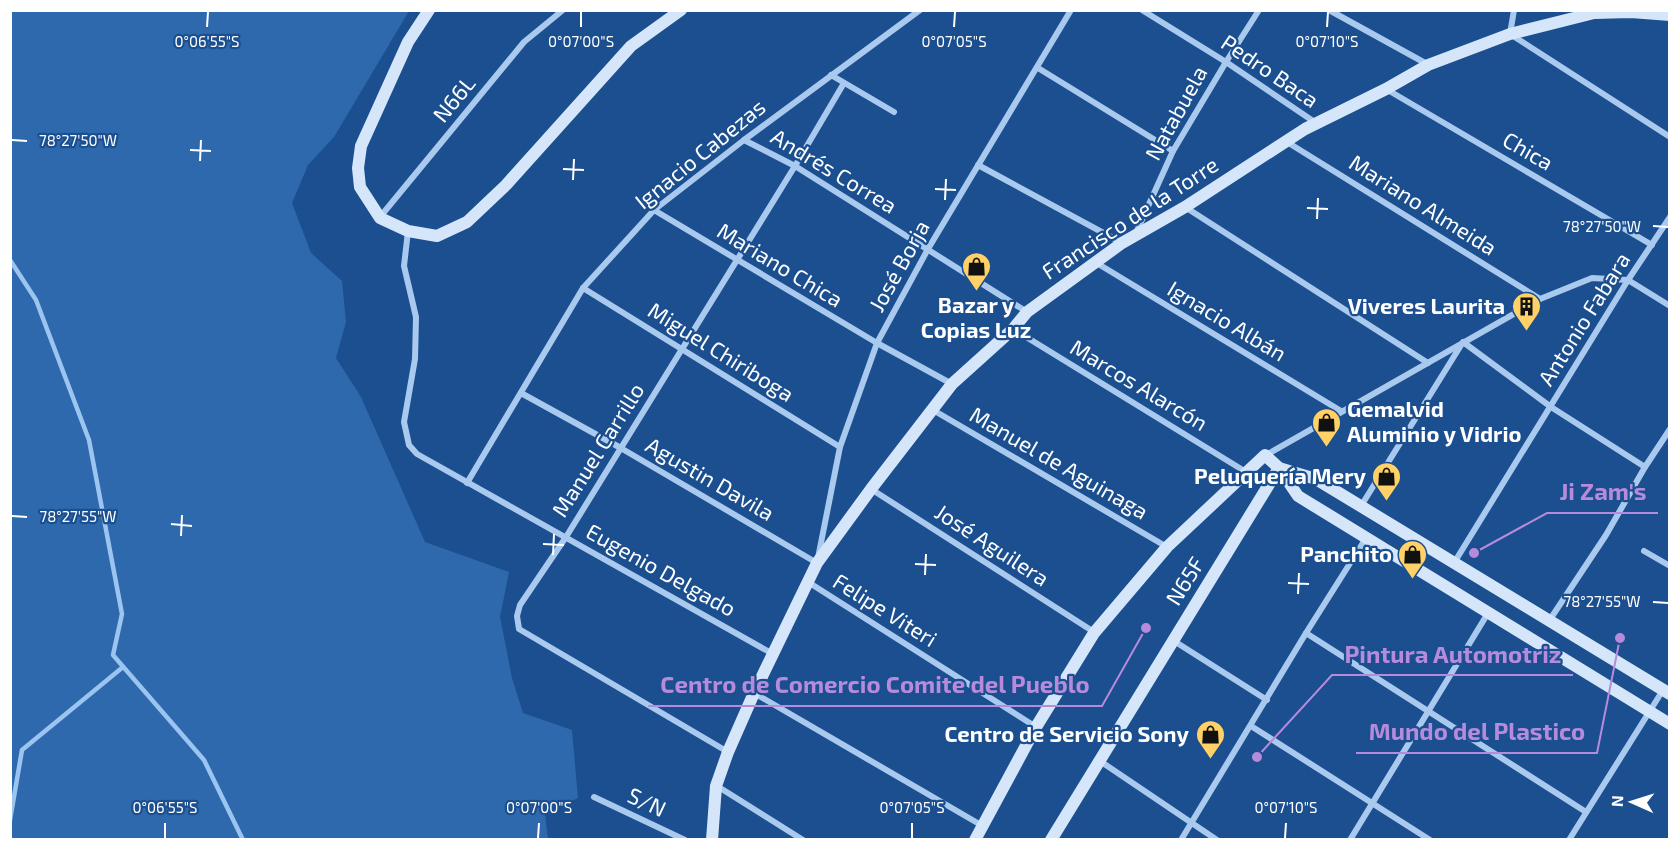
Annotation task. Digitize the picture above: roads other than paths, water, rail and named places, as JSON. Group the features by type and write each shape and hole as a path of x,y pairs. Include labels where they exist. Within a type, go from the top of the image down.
{"street":[{"path":"429,10 408,42 361,146 358,168 360,187 380,218 408,231 437,236 467,222 506,185 631,45 681,10"},
{"name":"N66L","path":"380,218 524,42 563,10"},
{"path":"894,112 831,75 920,10"},
{"name":"José Borja","path":"817,563 840,447 877,343 928,249 1071,10"},
{"name":"Pedro Baca","path":"1142,10 1226,62 1317,123"},
{"name":"Natabuela","path":"1128,240 1173,151 1259,10"},
{"path":"1329,10 1428,64"},
{"path":"1514,10 1510,34 1670,137"},
{"name":"Francisco de la Torre","path":"712,840 716,786 728,752 817,563 870,489 952,384 1013,329 1027,312 1094,262 1317,123 1386,89 1428,64 1510,34 1594,13 1631,11 1670,15"},
{"path":"1038,68 1173,151"},
{"name":"Ignacio Cabezas","path":"467,483 583,288 654,210 831,75"},
{"name":"Manuel Carrillo","path":"728,752 519,629 517,616 520,605 566,537 844,83"},
{"name":"Chica","path":"1386,89 1652,245"},
{"name":"Andrés Correa","path":"744,140 795,166 1027,312"},
{"name":"Mariano Almeida","path":"1287,142 1540,299"},
{"path":"978,165 1128,240"},
{"path":"1185,207 1428,363"},
{"name":"Mariano Chica","path":"654,210 877,343 952,384"},
{"name":"Antonio Fabara","path":"1454,563 1628,280 1670,217"},
{"name":"Eugenio Delgado","path":"408,231 404,266 416,316 415,359 404,422 409,445 417,454 467,483 773,654"},
{"name":"Ignacio Albán","path":"1094,262 1341,411"},
{"path":"975,840 981,825 1036,727 1094,633 1167,547 1265,455 1540,299 1592,278 1628,280 1670,306"},
{"name":"Miguel Chiriboga","path":"583,288 840,447"},
{"name":"Marcos Alarcón","path":"1013,329 1247,472"},
{"path":"1463,342 1551,407 1645,467"},
{"path":"1361,506 1463,342"},
{"name":"Agustin Davila","path":"521,393 619,447 817,563"},
{"name":"Manuel de Aguinaga","path":"933,410 1167,547"},
{"path":"1550,621 1668,433"},
{"path":"1265,455 1280,468 1298,496 1670,724"},
{"path":"1280,468 1316,479 1666,692 1650,712 1569,840"},
{"name":"N65F","path":"1051,840 1280,468"},
{"name":"José Aguilera","path":"870,489 1094,633"},
{"path":"1181,840 1367,537"},
{"path":"1644,551 1670,567"},
{"name":"Felipe Viteri","path":"807,581 1036,727"},
{"path":"1350,840 1488,613"},
{"path":"1306,633 1586,812"},
{"path":"1173,641 1267,700"},
{"path":"754,693 981,825"},
{"path":"1251,726 1430,840"},
{"path":"1099,761 1217,840"},
{"path":"716,786 803,840"},
{"name":"S/N","path":"594,797 685,840"}],"waterway":[{"path":"10,260 36,300 89,440 122,614 113,655 204,760 243,840"},
{"path":"10,820 22,750 123,667"}],"place":[{"name":"Bazar y Copias Luz","path":"976,292"},
{"name":"Viveres Laurita","path":"1526,332"},
{"name":"Gemalvid Aluminio y Vidrio","path":"1326,448"},
{"name":"Peluquería Mery","path":"1387,502"},
{"name":"Ji Zam's","path":"1474,553"},
{"name":"Panchito","path":"1413,580"},
{"name":"Centro de Comercio Comite del Pueblo","path":"1146,628"},
{"name":"Mundo del Plastico","path":"1620,638"},
{"name":"Pintura Automotriz","path":"1257,757"},
{"name":"Centro de Servicio Sony","path":"1210,760"}]}
